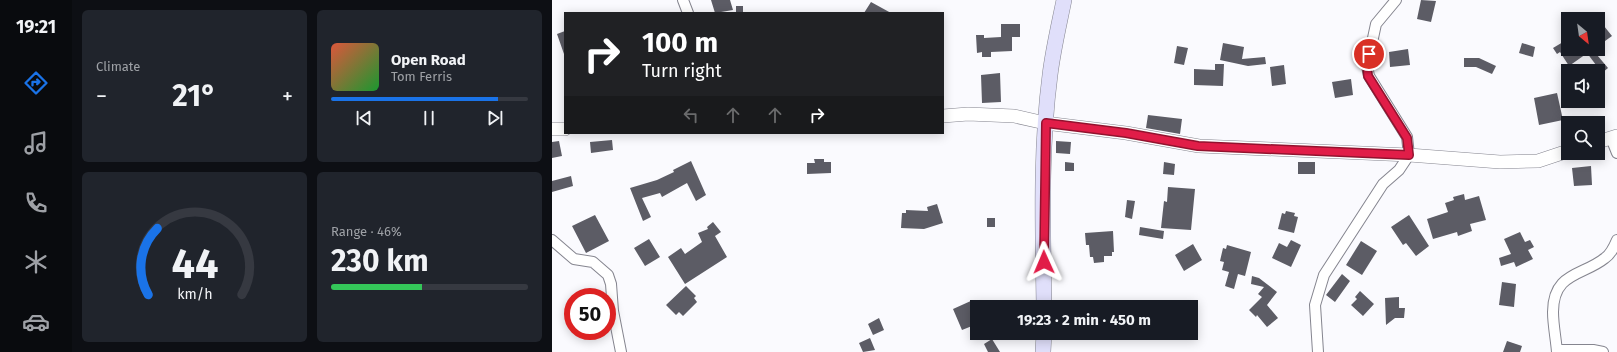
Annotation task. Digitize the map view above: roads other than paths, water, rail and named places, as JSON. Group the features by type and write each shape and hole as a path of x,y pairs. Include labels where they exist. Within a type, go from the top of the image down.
{"main road":[{"path":"1044,300 1043,201 1046,123 1050,74 1064,0"},
{"path":"1043,352 1044,340"}],"street":[{"path":"683,0 688,12"},
{"path":"1318,352 1315,305 1324,275 1383,184 1399,170 1409,155 1407,138 1368,76 1367,66 1376,24 1396,0"},
{"path":"944,116 968,114 1014,116 1046,123 1126,133 1198,146 1409,155 1500,162 1538,161 1561,153"},
{"path":"552,129 564,129"},
{"path":"1614,137 1617,153"},
{"path":"552,240 574,259 593,262 608,275 611,284 613,311 621,352"},
{"path":"1603,352 1593,350 1557,351 1553,311 1557,293 1563,282 1572,275 1605,258 1611,252 1617,240"}]}
